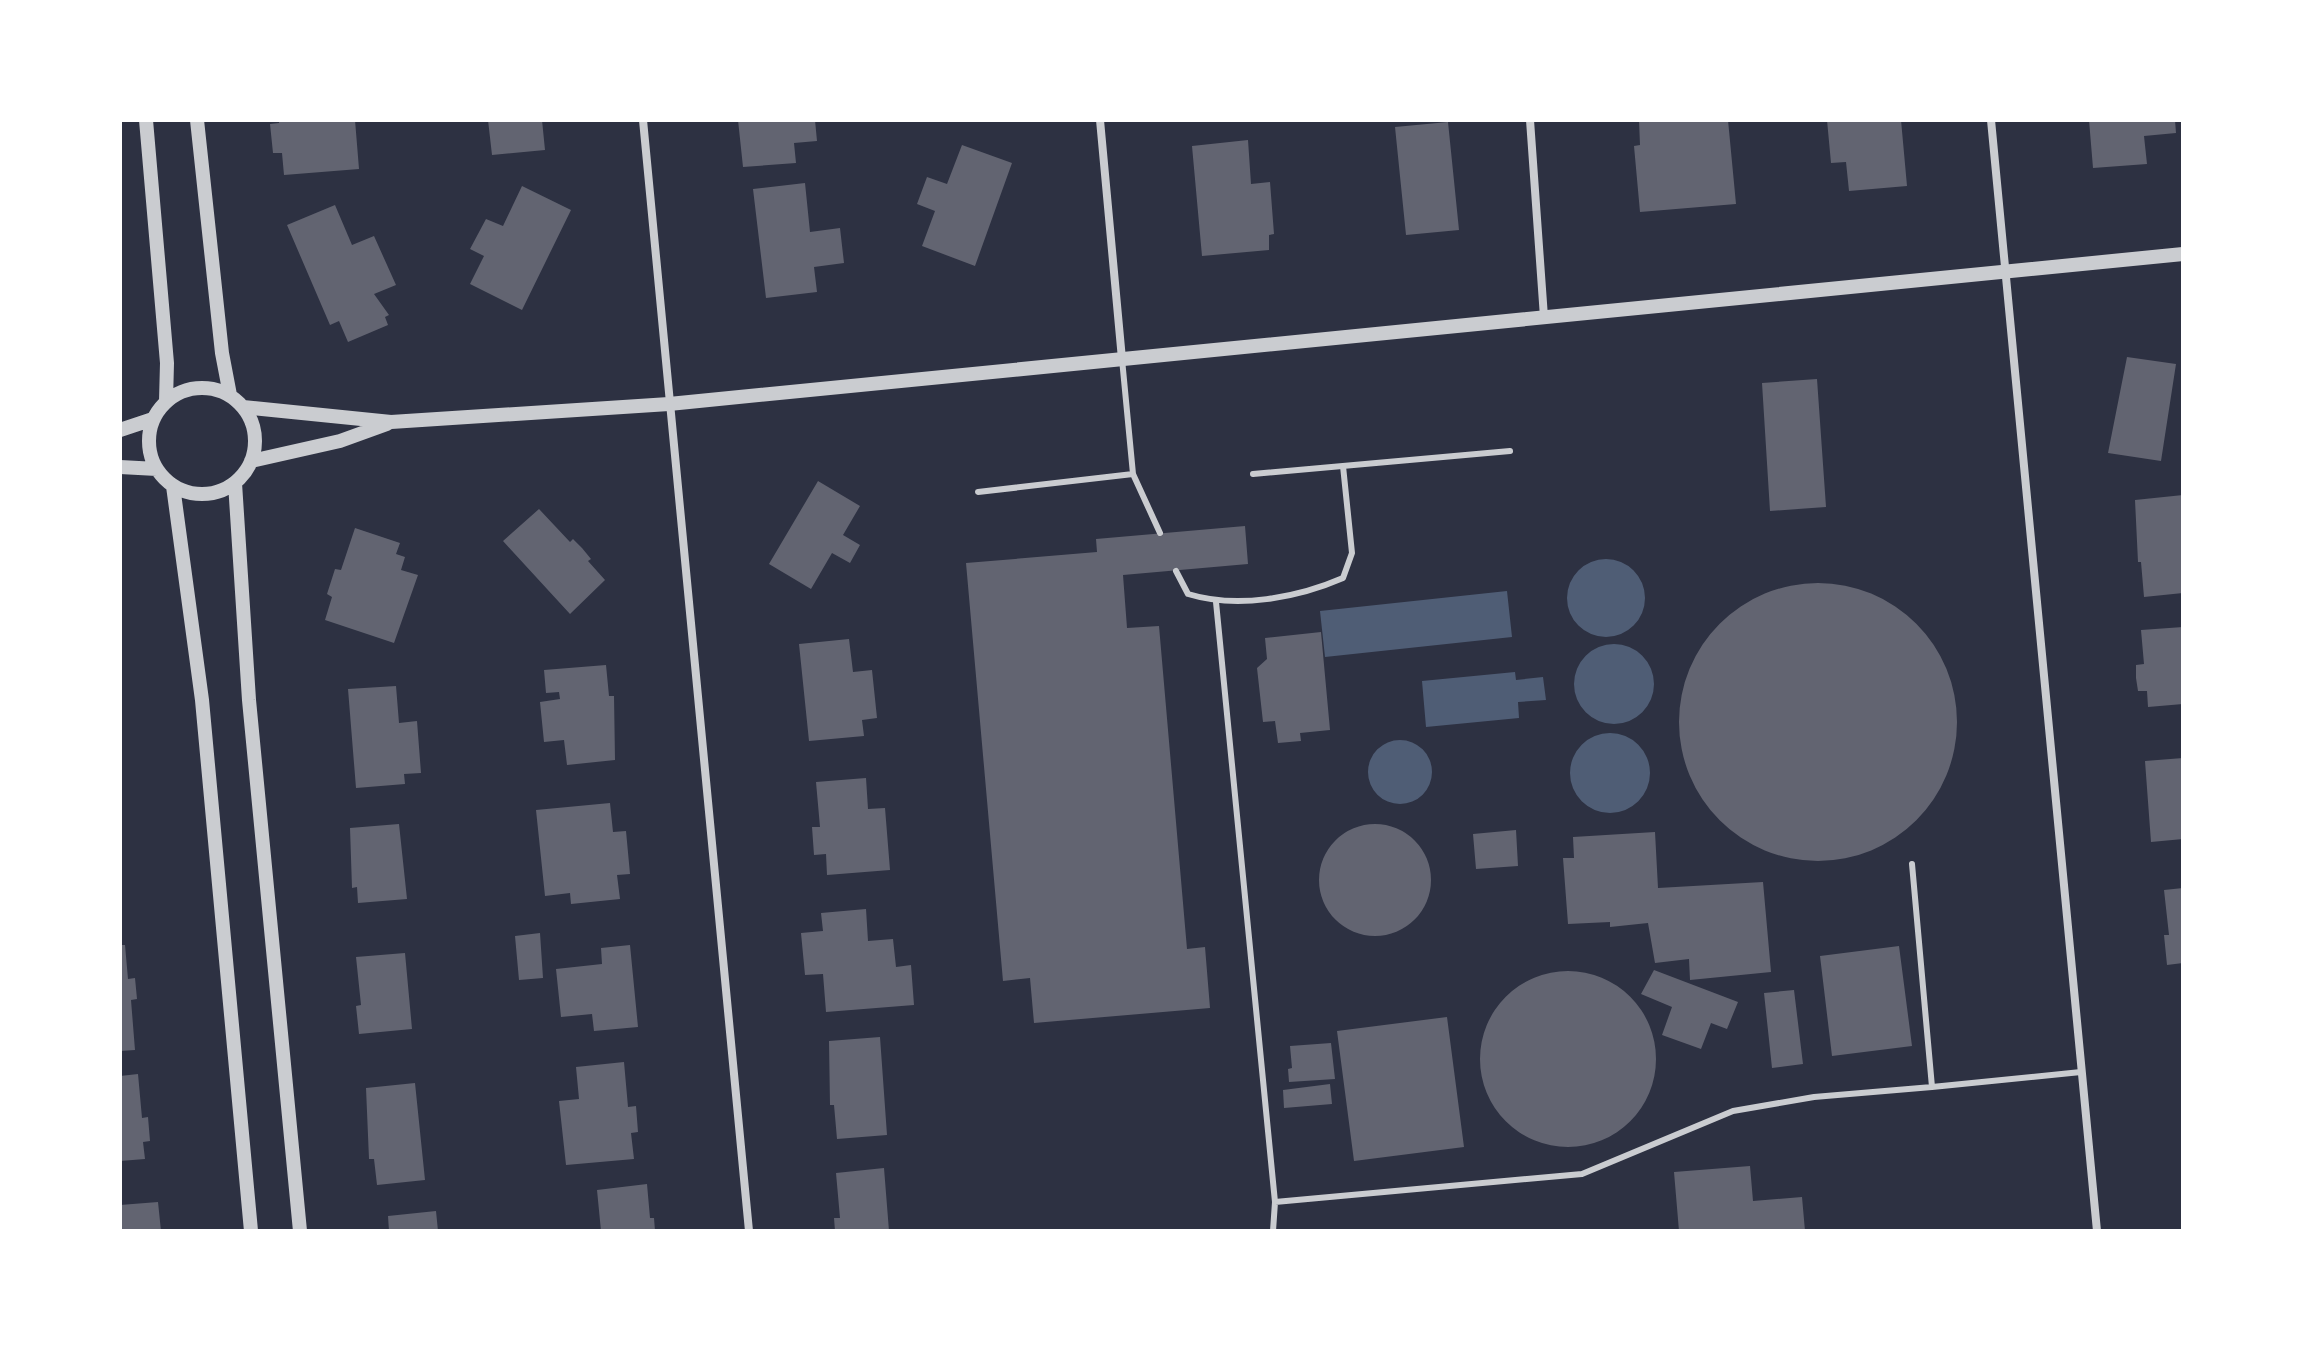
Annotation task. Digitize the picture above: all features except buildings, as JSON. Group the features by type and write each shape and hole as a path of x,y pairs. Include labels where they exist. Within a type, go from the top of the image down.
{"street":[{"path":"146,120 167,363 166,401"},
{"path":"197,120 220,340 230,395"},
{"path":"643,120 749,1231"},
{"path":"1100,120 1122,359"},
{"path":"1530,120 1544,317"},
{"path":"1991,120 2003,272 2097,1231"},
{"path":"243,407 391,422 669,404 2183,254"},
{"path":"197,388 214,389 230,395 243,407 255,438 251,461 235,483 220,491 195,495 173,486 157,469 148,445 153,419 166,401 180,392 197,388"},
{"path":"120,430 153,419"},
{"path":"251,461 340,441 391,422"},
{"path":"120,467 157,469"},
{"path":"235,483 249,700 300,1231"},
{"path":"173,486 202,700 251,1231"}],"lane":[{"path":"1122,359 1133,474 1160,533"},
{"path":"1253,474 1510,451"},
{"path":"1176,571 1188,594 1216,602 1312,592 1343,578 1352,553 1343,466"},
{"path":"978,492 1133,474"},
{"path":"1216,602 1275,1202 1273,1231"},
{"path":"1912,864 1932,1087"},
{"path":"1275,1202 1582,1174 1733,1111 1814,1097 2081,1072"}],"water":[{"path":"1606,559 1621,562 1634,570 1642,583 1645,598 1642,613 1634,626 1621,634 1606,637 1591,634 1578,626 1570,613 1567,598 1570,583 1578,570 1591,562"},
{"path":"1507,591 1512,637 1325,657 1320,611"},
{"path":"1614,644 1629,647 1642,656 1651,669 1654,684 1651,699 1642,712 1629,721 1614,724 1599,721 1586,712 1577,699 1574,684 1577,669 1586,656 1599,647"},
{"path":"1515,672 1516,680 1543,677 1546,700 1518,702 1519,718 1426,727 1422,681"},
{"path":"1610,733 1625,736 1638,745 1647,758 1650,773 1647,788 1638,801 1625,810 1610,813 1595,810 1582,801 1573,788 1570,773 1573,758 1582,745 1595,736"},
{"path":"1400,740 1412,742 1423,749 1430,760 1430,784 1423,795 1412,802 1400,804 1388,802 1377,795 1370,784 1368,772 1370,760 1377,749 1388,742"}]}
